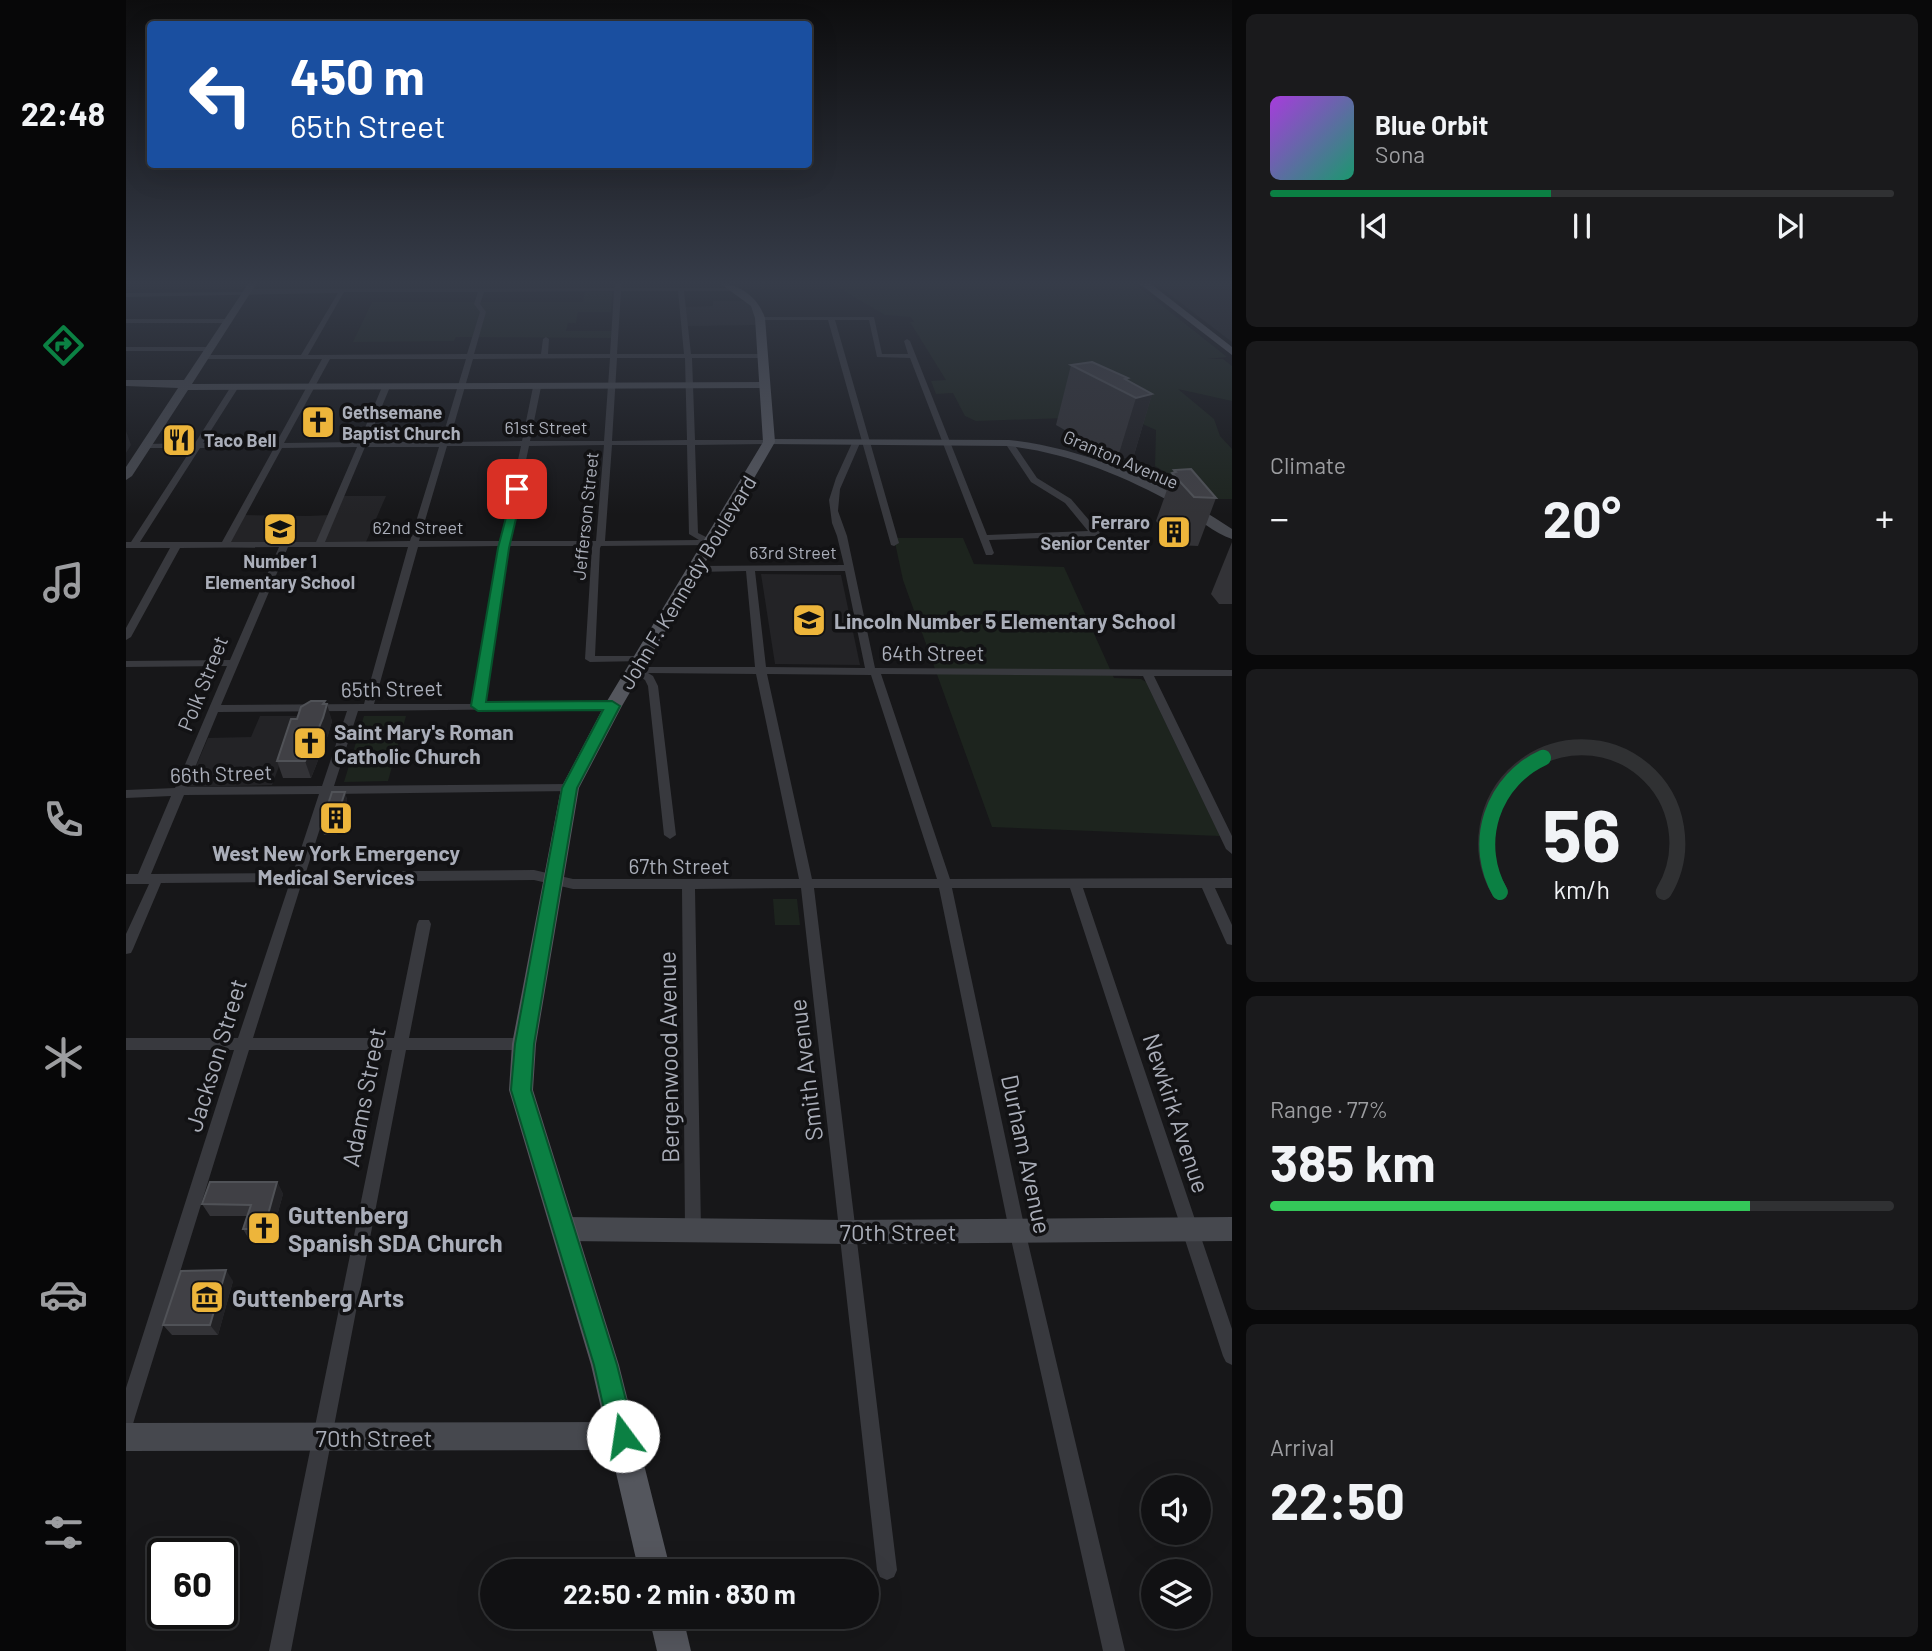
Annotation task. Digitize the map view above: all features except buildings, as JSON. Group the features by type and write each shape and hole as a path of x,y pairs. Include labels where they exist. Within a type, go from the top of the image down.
{"main road":[{"path":"764,361 769,442"},
{"name":"John F. Kennedy Boulevard","path":"652,1559 606,1365 521,1090 524,1044 570,788 612,706 696,569 769,442"},
{"path":"669,1629 674,1651"}],"street":[{"path":"127,472 201,361"},
{"path":"226,543 325,361"},
{"path":"368,708 414,543 470,361"},
{"name":"Jefferson Street","path":"615,361 602,539 595,548 590,659 638,665"},
{"path":"688,361 694,534 711,543"},
{"path":"841,361 861,443 894,543"},
{"path":"912,361 989,554"},
{"path":"126,383 234,388 765,385"},
{"path":"320,543 386,387"},
{"path":"478,706 506,543 537,387"},
{"path":"130,545 234,388"},
{"name":"Durham Avenue","path":"861,443 831,502 873,672 945,884 1017,1230 1114,1651"},
{"name":"61st Street","path":"146,446 946,443"},
{"name":"Granton Avenue","path":"946,443 1041,446 1086,459 1190,508 1232,535"},
{"path":"983,538 1095,533 1075,507 1034,480 1009,443"},
{"name":"Polk Street","path":"142,879 285,543"},
{"name":"62nd Street","path":"130,545 711,543"},
{"path":"126,636 177,544"},
{"name":"63rd Street","path":"696,569 848,568"},
{"name":"Smith Avenue","path":"750,569 761,671 807,884 887,1570"},
{"path":"126,664 233,663"},
{"path":"638,665 653,686 670,835"},
{"name":"64th Street","path":"638,665 761,671 1232,673"},
{"path":"1147,673 1232,849"},
{"name":"65th Street","path":"215,709 612,706"},
{"name":"Jackson Street","path":"126,1417 354,708"},
{"name":"66th Street","path":"126,794 188,791 570,788"},
{"name":"67th Street","path":"126,879 534,875 573,884 1232,883"},
{"path":"126,949 158,879"},
{"name":"Bergenwood Avenue","path":"688,884 693,1230"},
{"name":"Newkirk Avenue","path":"1075,884 1232,1356"},
{"path":"1207,885 1232,940"},
{"name":"Adams Street","path":"280,1651 424,924"},
{"path":"126,1044 524,1044"},
{"name":"70th Street","path":"564,1229 848,1232 1232,1229"},
{"name":"70th Street","path":"126,1437 623,1436"}],"shaded area":[{"path":"934,361 1226,361 1232,366 1232,401 1178,389 1214,419 1220,436 1232,449 1232,499 1210,499 1155,466 1156,430 1124,416 976,421 965,416 953,393 936,394 931,381 946,380"},
{"path":"340,496 386,496 366,542 321,542"},
{"name":"Number 1 Elementary School","path":"243,515 330,515 320,542 228,543"},
{"path":"894,538 963,538 974,564 1064,567 1114,678 1141,679 1146,682 1220,836 992,827 903,580"},
{"name":"Lincoln Number 5 Elementary School","path":"761,574 841,575 860,665 775,664"},
{"path":"260,716 298,716 272,785 187,787 208,738 251,737"},
{"path":"364,716 406,716 388,781 344,782"},
{"path":"773,899 797,899 800,925 775,925"}],"place":[{"name":"Gethsemane Baptist Church","path":"318,422"},
{"name":"Taco Bell","path":"179,440"},
{"name":"Number 1 Elementary School","path":"280,529"},
{"name":"Ferraro Senior Center","path":"1174,532"},
{"name":"Lincoln Number 5 Elementary School","path":"809,620"},
{"name":"Saint Mary's Roman Catholic Church","path":"310,743"},
{"name":"West New York Emergency Medical Services","path":"336,818"},
{"name":"Guttenberg Spanish SDA Church","path":"264,1228"},
{"name":"Guttenberg Arts","path":"207,1297"}],"route":[{"path":"517,489 503,548 478,706 612,706 570,788 524,1044 521,1090 606,1365 623,1436"}]}
